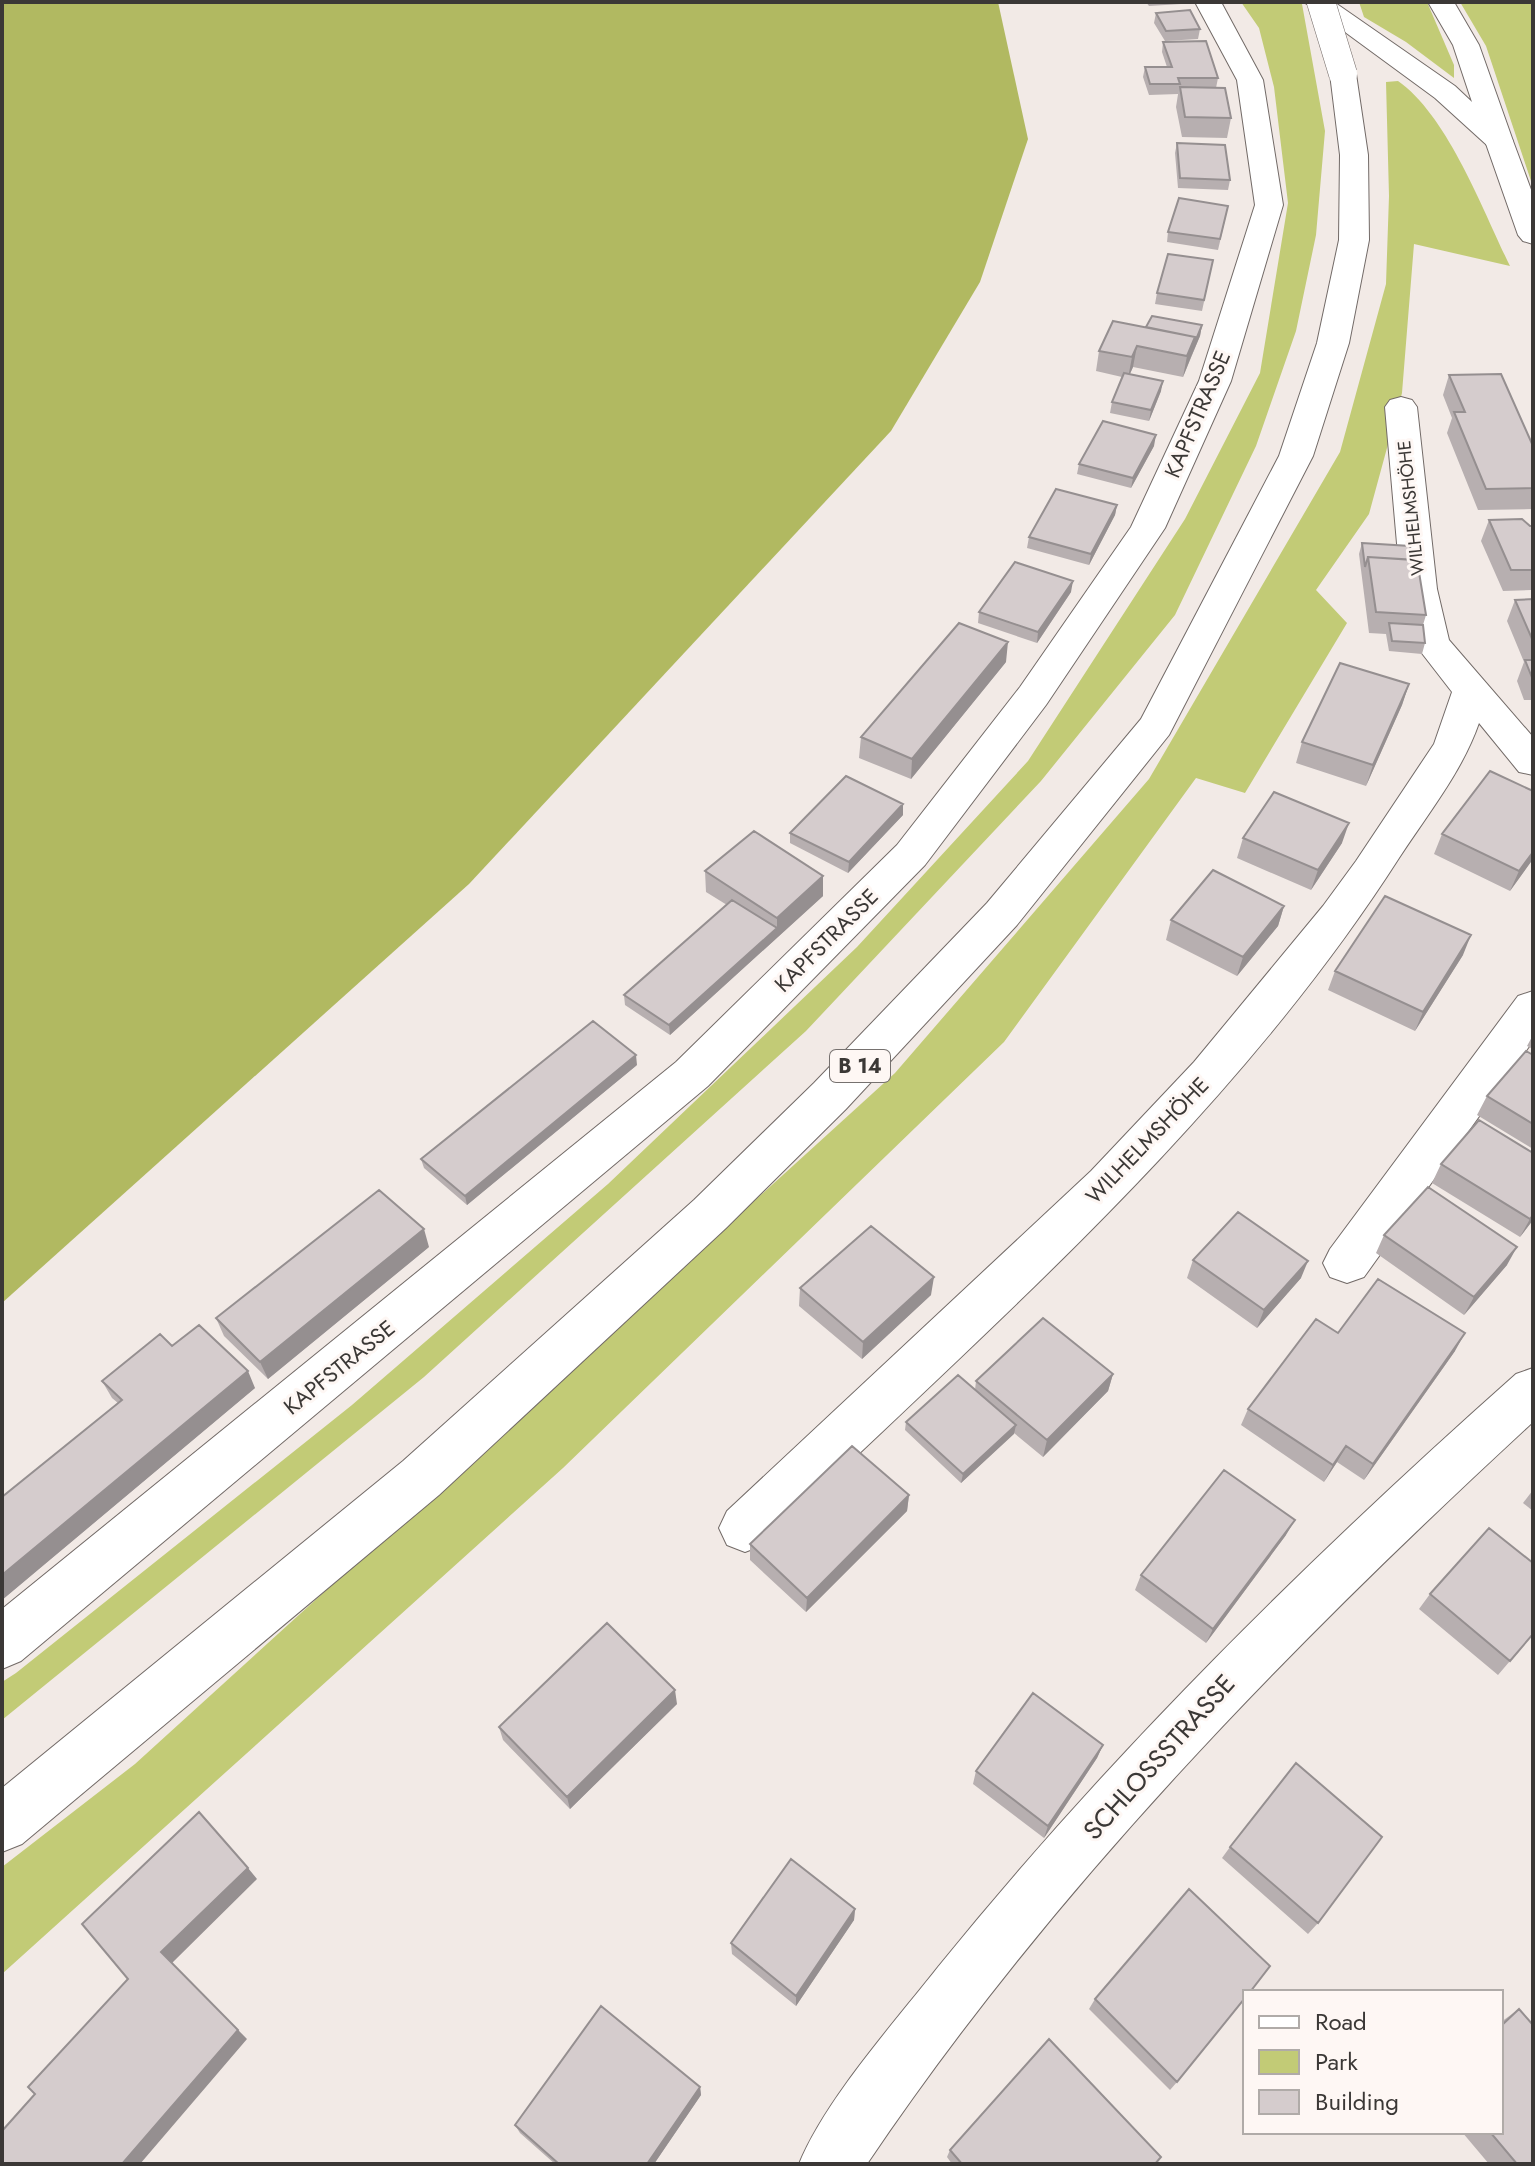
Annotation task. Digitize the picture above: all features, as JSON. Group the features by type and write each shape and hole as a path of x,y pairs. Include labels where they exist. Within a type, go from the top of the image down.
{"street":[{"name":"KAPFSTRASSE","path":"2,1643 692,1074 911,855 1033,696 1148,528 1215,381 1269,205 1250,80 1208,2"},
{"name":"B 14","path":"2,1824 421,1478 710,1214 830,1096 992,925 1156,726 1296,456 1333,343 1354,240 1354,155 1343,74 1319,2"},
{"path":"1319,2 1445,92 1499,141"},
{"path":"1441,2 1466,45 1533,235"},
{"name":"WILHELMSHÖHE","path":"1401,407 1419,589 1432,643 1533,762"},
{"name":"WILHELMSHÖHE","path":"745,1528 1107,1184 1210,1074 1338,917 1452,746 1471,690"},
{"path":"1347,1263 1533,1008"},
{"name":"SCHLOSSSTRASSE","path":"830,2164 861,2117 982,1959 1119,1799 1217,1691 1336,1573 1533,1390"}],"green space":[{"path":"2,2 998,2 1028,139 980,282 891,431 469,884 2,1303"},
{"path":"1241,2 1302,4 1325,131 1316,235 1296,331 1256,446 1175,615 1041,781 806,1031 424,1377 2,1720 2,1682 352,1405 608,1184 857,947 1028,761 1185,519 1260,373 1288,203 1274,87 1259,28"},
{"path":"1359,2 1427,2 1454,65 1454,78 1406,42 1364,17"},
{"path":"1460,2 1533,2 1533,187 1486,46"},
{"path":"1398,81 1433,117 1448,140 1510,266 1414,244 1402,393 1369,514 1316,590 1347,623 1245,793 1196,778 1004,1042 563,1468 2,1974 2,1867 135,1764 895,1073 1149,779 1340,452 1386,284 1389,196 1386,82"}],"building":[{"path":"1190,10 1200,29 1166,31 1156,13"},
{"path":"1206,41 1218,78 1178,78 1180,84 1150,84 1145,67 1172,67 1163,42"},
{"path":"1180,87 1225,88 1231,118 1185,117"},
{"path":"1177,143 1225,145 1230,180 1180,178"},
{"path":"1179,198 1228,206 1220,239 1168,232"},
{"path":"1168,254 1213,260 1204,300 1157,293"},
{"path":"1152,316 1202,325 1193,347 1195,337 1146,327"},
{"path":"1113,321 1195,337 1187,356 1137,346 1132,357 1099,351"},
{"path":"1124,373 1163,381 1151,410 1112,402"},
{"path":"1501,374 1533,446 1533,488 1486,489 1454,412 1465,412 1449,375"},
{"path":"1103,421 1156,435 1133,478 1079,464"},
{"path":"1056,489 1117,505 1091,554 1029,537"},
{"path":"1522,519 1533,526 1533,570 1511,570 1489,520"},
{"path":"1362,543 1410,546 1412,560 1368,557 1365,567"},
{"path":"1368,557 1417,560 1426,615 1376,612"},
{"path":"1015,562 1073,581 1038,632 979,612"},
{"path":"1533,599 1533,641 1515,600"},
{"path":"959,623 1008,642 912,759 861,737"},
{"path":"1389,623 1423,625 1425,643 1392,641"},
{"path":"1525,660 1533,660 1533,680"},
{"path":"1340,663 1409,684 1373,765 1302,742"},
{"path":"1490,771 1533,791 1533,852 1519,871 1442,834"},
{"path":"846,776 903,804 849,862 790,833"},
{"path":"1274,792 1349,823 1318,870 1243,838"},
{"path":"754,831 823,876 777,918 705,871"},
{"path":"1213,870 1284,906 1243,957 1171,920"},
{"path":"1385,896 1471,935 1423,1012 1335,971"},
{"path":"732,900 777,928 669,1025 624,995"},
{"path":"593,1021 636,1055 465,1196 421,1159"},
{"path":"1526,1051 1533,1055 1533,1124 1487,1096"},
{"path":"1479,1120 1533,1153 1533,1215 1530,1219 1441,1164"},
{"path":"1428,1187 1517,1247 1474,1297 1384,1235"},
{"path":"379,1190 424,1229 260,1362 216,1318"},
{"path":"1238,1212 1308,1261 1264,1310 1193,1260"},
{"path":"871,1226 934,1277 863,1342 800,1288"},
{"path":"1378,1279 1465,1333 1373,1464 1346,1446 1333,1465 1248,1409 1316,1319 1338,1333"},
{"path":"1043,1318 1113,1374 1047,1440 976,1381"},
{"path":"199,1325 248,1371 2,1575 2,1497 122,1400 102,1381 160,1334 172,1346"},
{"path":"958,1375 1016,1425 963,1474 906,1422"},
{"path":"852,1446 909,1495 807,1598 750,1544"},
{"path":"1224,1470 1295,1520 1213,1629 1141,1575"},
{"path":"1489,1528 1533,1563 1533,1634 1510,1661 1430,1594"},
{"path":"607,1623 675,1690 567,1797 499,1727"},
{"path":"1033,1693 1103,1745 1048,1826 976,1771"},
{"path":"1296,1763 1382,1837 1318,1923 1230,1847"},
{"path":"199,1812 248,1868 161,1952 238,2030 122,2164 2,2164 2,2131 35,2094 28,2087 128,1979 82,1924"},
{"path":"791,1859 855,1909 796,1996 731,1943"},
{"path":"1189,1889 1270,1966 1252,1990 1243,1990 1243,2000 1177,2082 1095,1999"},
{"path":"601,2006 700,2087 647,2164 559,2164 515,2125"},
{"path":"1519,2009 1533,2025 1533,2164 1517,2164 1492,2134 1503,2134 1503,2024"},
{"path":"1049,2039 1161,2157 1155,2164 962,2164 950,2150"}]}
